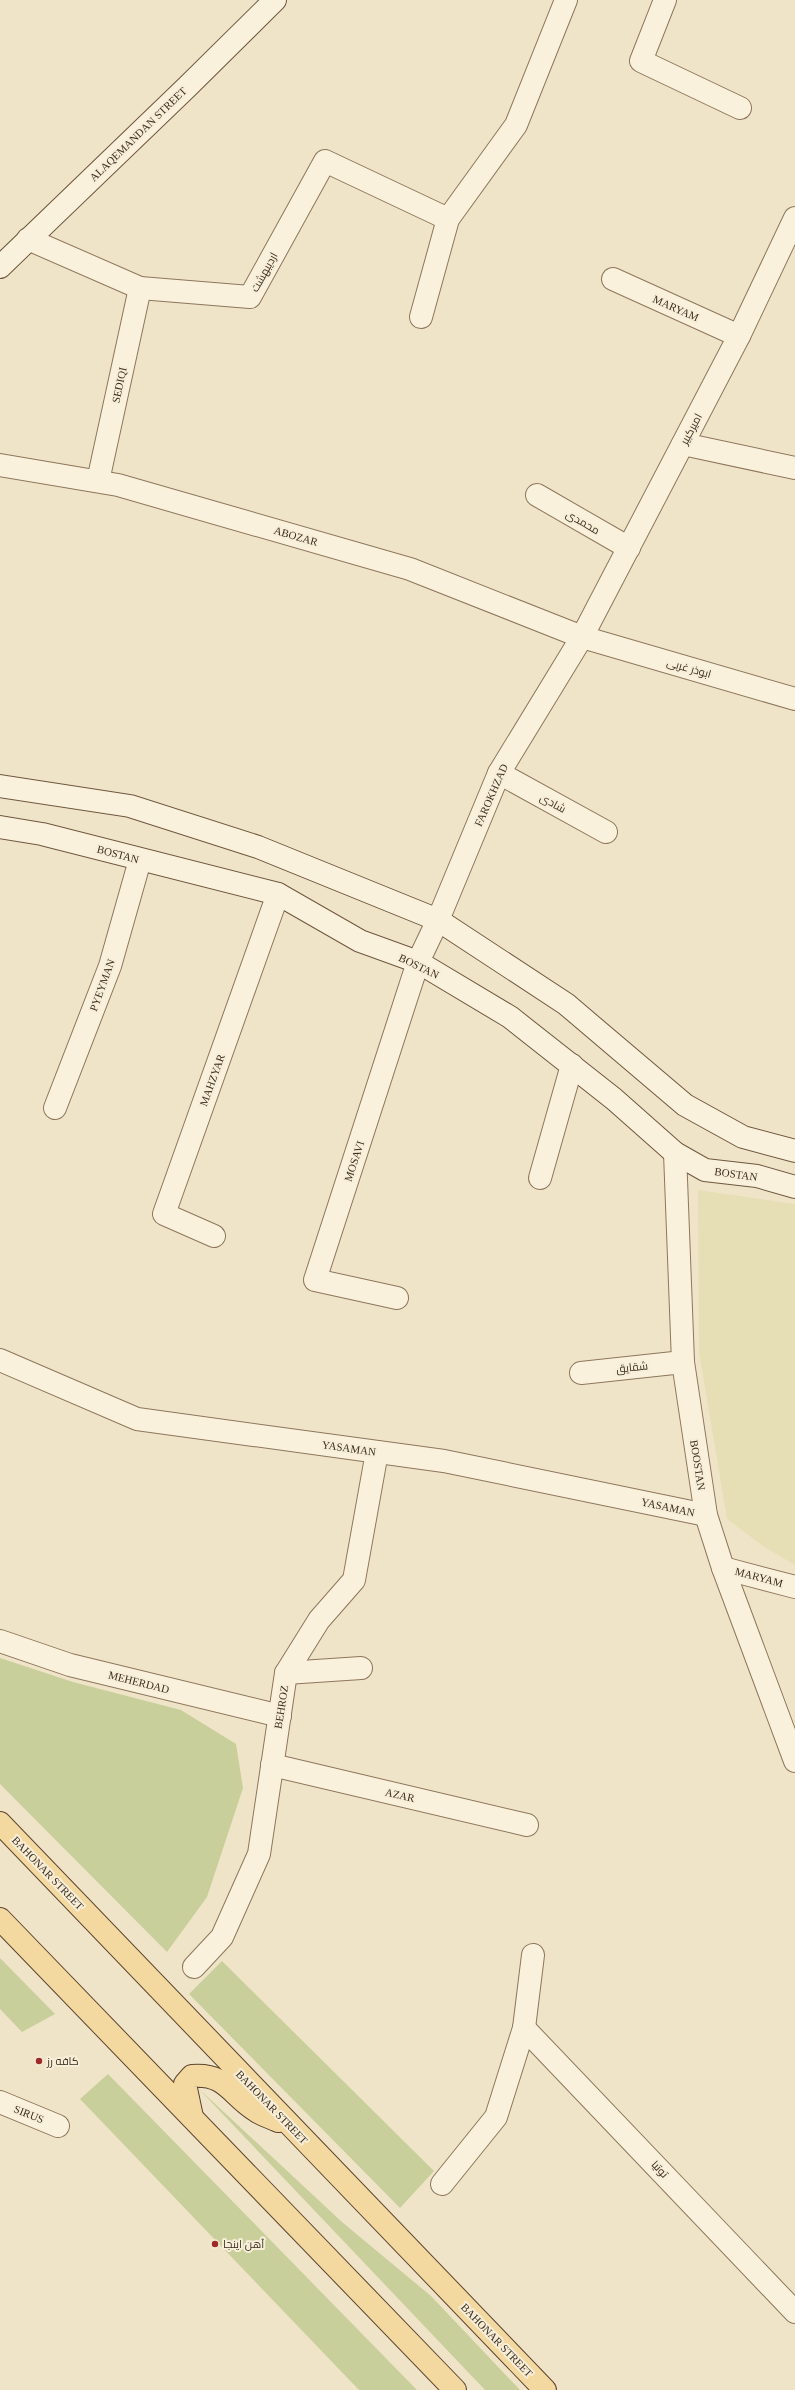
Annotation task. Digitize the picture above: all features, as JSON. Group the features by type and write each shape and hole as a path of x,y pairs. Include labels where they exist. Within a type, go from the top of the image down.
{"main road":[{"name":"BAHONAR STREET","path":"0,1823 545,2390"},
{"path":"0,1919 455,2390"},
{"path":"192,2117 185,2084 192,2076 207,2075 225,2085 255,2110 291,2127"}],"street":[{"name":"ALAQEMANDAN STREET","path":"0,268 28,239 188,87 275,0"},
{"path":"421,317 448,219 516,125 566,0"},
{"path":"665,0 640,61 740,108"},
{"name":"اردیبهشت","path":"28,239 140,288 250,297 325,161 448,219"},
{"name":"امیرکبیر","path":"582,638 739,336 794,225"},
{"name":"MARYAM","path":"613,279 739,336"},
{"name":"SEDIQI","path":"98,481 140,288"},
{"path":"683,444 793,461"},
{"name":"ABOZAR","path":"0,465 118,485 410,570 582,638"},
{"name":"محمدی","path":"537,495 629,548"},
{"name":"ابوذر غربی","path":"582,638 795,699"},
{"name":"FAROKHZAD","path":"418,962 438,920 499,773 582,638"},
{"name":"شادی","path":"499,773 606,832"},
{"path":"0,786 136,808 258,847 438,920 566,1004 685,1105 743,1137 795,1151"},
{"name":"BOSTAN","path":"0,827 42,834 278,894 360,941 418,962 510,1017 614,1099 675,1153 706,1170 756,1176 795,1187"},
{"name":"PYEYMAN","path":"55,1108 110,966 140,860"},
{"name":"MAHZYAR","path":"214,1236 164,1214 278,894"},
{"name":"MOSAVI","path":"397,1298 315,1280 418,962"},
{"path":"540,1178 572,1065"},
{"name":"BOOSTAN","path":"675,1153 683,1362 706,1515 723,1568 795,1761"},
{"name":"YASAMAN","path":"0,1360 23,1372 137,1419 444,1461 706,1515"},
{"name":"شقایق","path":"581,1373 683,1362"},
{"name":"BEHROZ","path":"194,1967 222,1937 259,1854 286,1673 319,1620 354,1580 377,1452"},
{"name":"MARYAM","path":"723,1568 795,1587"},
{"name":"MEHERDAD","path":"0,1641 70,1665 280,1716"},
{"path":"286,1673 361,1668"},
{"name":"AZAR","path":"272,1765 527,1825"},
{"path":"442,2184 496,2117 524,2028 533,1955"},
{"name":"توتیا","path":"524,2028 795,2312"},
{"name":"SIRUS","path":"0,2102 58,2126"}],"shaded area":[{"path":"698,1190 795,1204 795,1565 763,1546 727,1519 699,1352"}],"green space":[{"path":"0,1658 73,1682 181,1710 236,1744 243,1788 207,1897 167,1952 0,1784"},
{"path":"0,1958 55,2014 22,2032 0,2009"},
{"path":"222,1961 434,2171 400,2208 189,1994"},
{"path":"108,2074 417,2390 359,2390 80,2099"},
{"path":"198,2088 342,2222 431,2296 520,2390 485,2390"}],"place":[{"name":"کافه رز","path":"39,2061"},
{"name":"آهن اینجا","path":"215,2244"}]}
